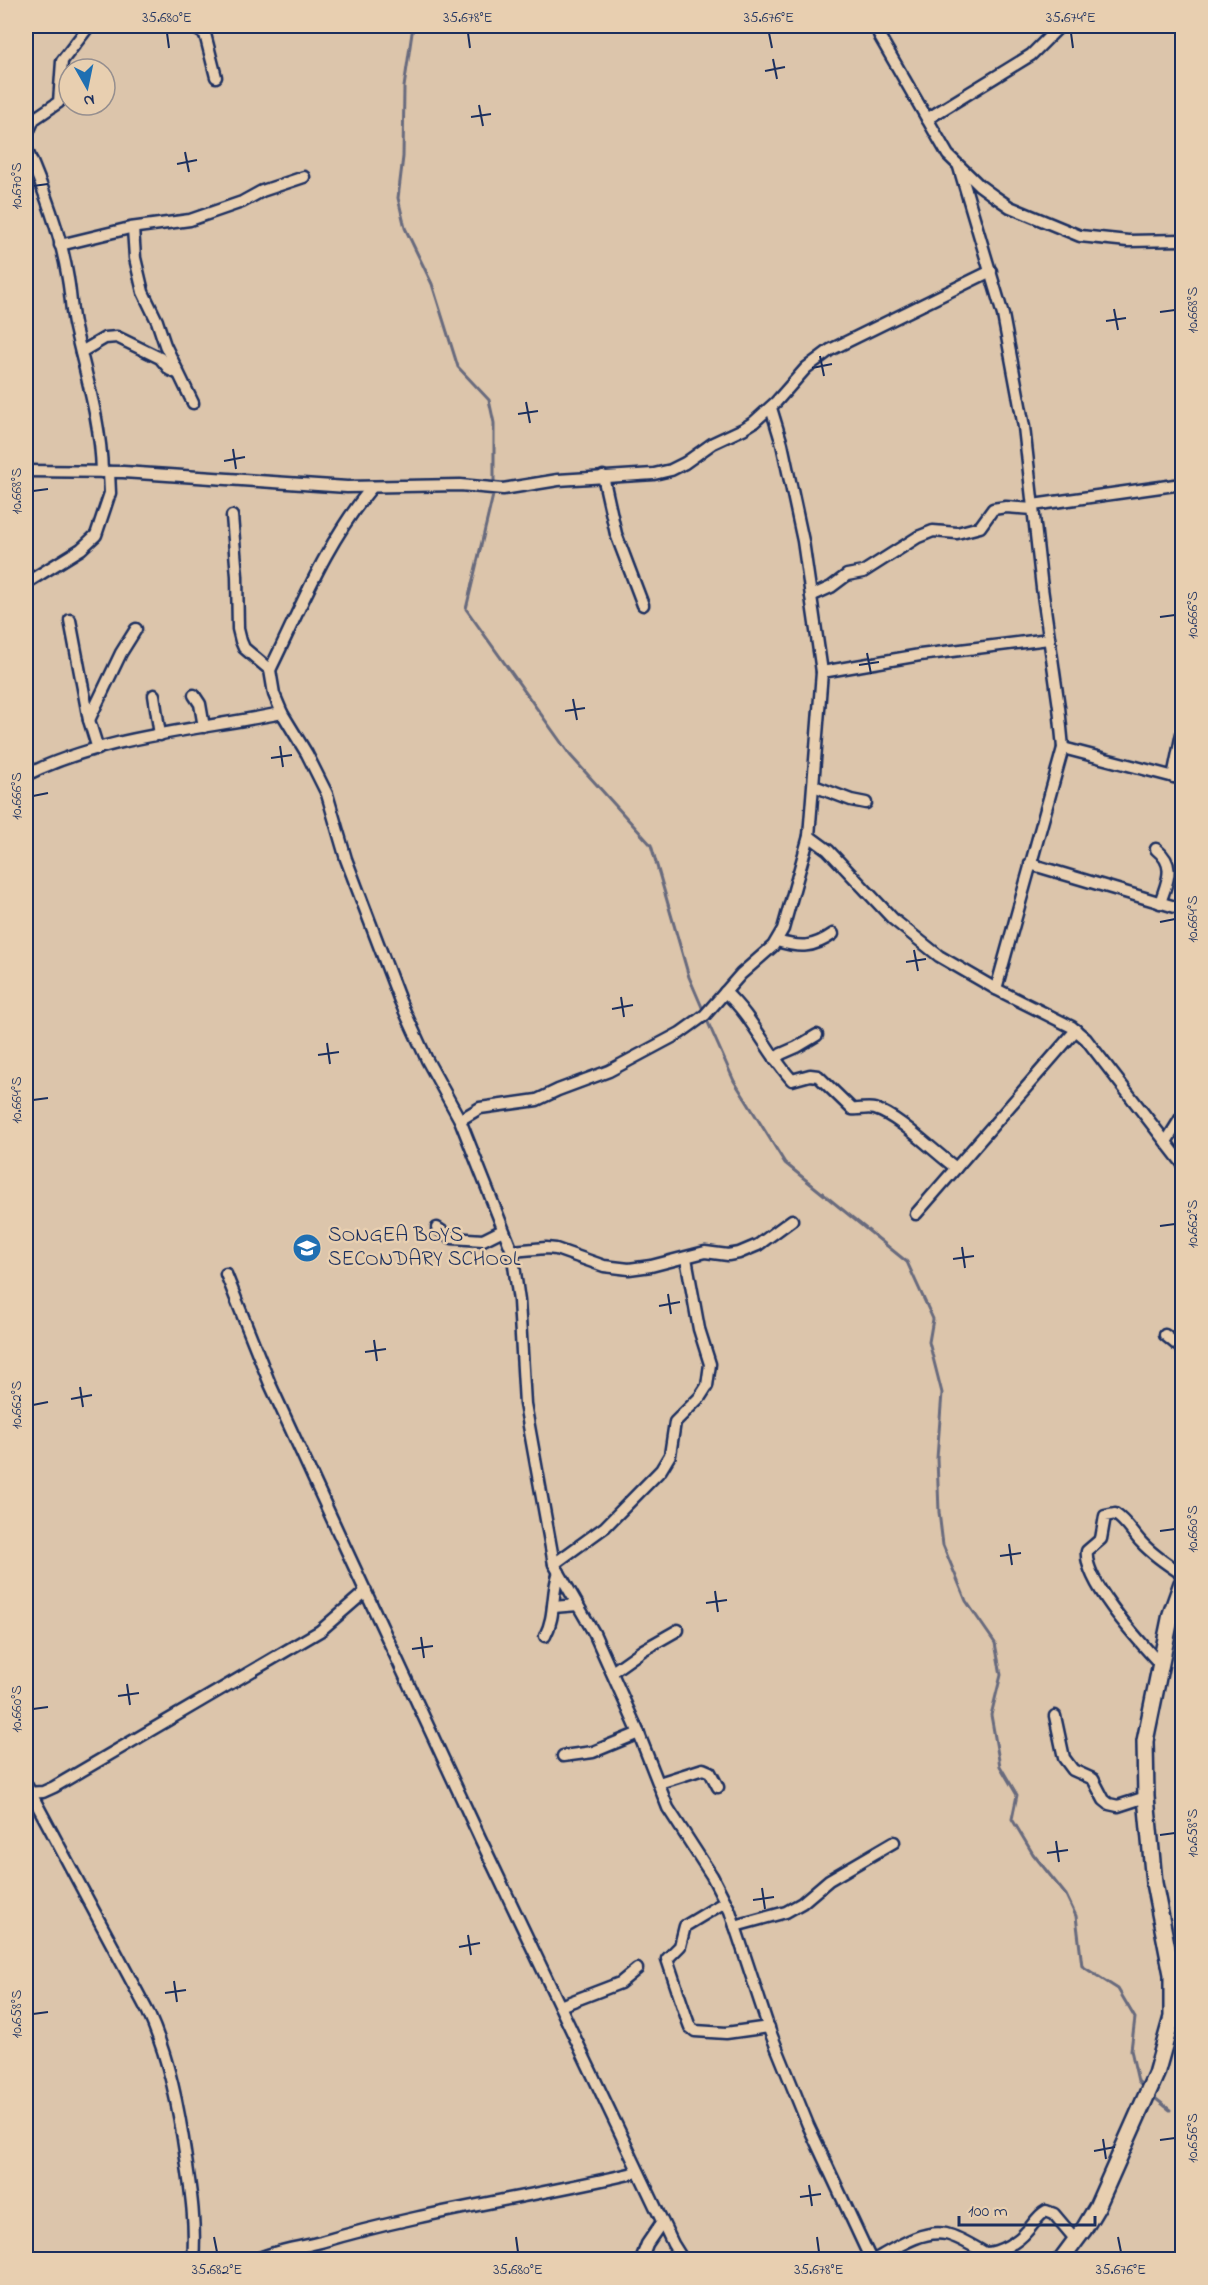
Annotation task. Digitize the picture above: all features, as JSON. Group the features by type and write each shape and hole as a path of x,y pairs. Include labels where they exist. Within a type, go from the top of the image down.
{"highway":[{"path":"1061,2259 1076,2240 1096,2207 1156,2074 1172,2017 1177,1980 1154,1883 1146,1797 1145,1741 1171,1614 1182,1583"}],"street":[{"path":"26,137 34,119 58,102 62,61 89,26"},
{"path":"191,26 199,29 207,38 216,77"},
{"path":"876,26 880,38 948,155 978,185 1010,207 1080,236 1128,241 1182,240"},
{"path":"927,119 1031,56 1061,26"},
{"path":"26,148 44,190 68,277 72,315 110,493 96,535 81,549 26,584"},
{"path":"959,167 1003,315 1024,427 1063,748 996,989"},
{"path":"60,245 133,228 190,220 304,177"},
{"path":"133,228 135,258 143,292 193,403"},
{"path":"26,471 105,472 372,487 429,485 503,489 558,480 654,474 671,470 685,463 713,443 743,429 771,408 806,368 830,350 991,270"},
{"path":"81,352 105,338 117,337 160,358 170,370 180,374"},
{"path":"460,1120 480,1108 534,1101 609,1071 680,1033 705,1015 741,974 777,941 789,914 809,836 822,672 803,541 782,444 771,408"},
{"path":"603,476 616,534 643,605"},
{"path":"811,596 831,587 847,575 862,572 918,537 933,531 957,533 980,527 989,513 999,507 1033,507 1182,484"},
{"path":"372,487 338,533 316,571 270,670 274,694 282,713 307,754 327,795 346,859 400,1001 427,1060 460,1120 512,1251 518,1291 525,1404 556,1568 554,1607 545,1636"},
{"path":"232,516 241,641 244,648 270,670"},
{"path":"70,620 89,720 98,749"},
{"path":"89,720 136,629"},
{"path":"822,672 920,655 1049,639"},
{"path":"194,694 200,704 204,727"},
{"path":"154,695 160,735"},
{"path":"26,775 59,759 98,749 160,735 282,713"},
{"path":"1063,748 1178,778 1182,733"},
{"path":"814,786 851,800 866,803"},
{"path":"809,836 828,850 893,919 939,956 996,989 1076,1030 1086,1039 1182,1163"},
{"path":"1156,849 1163,855 1169,869 1160,903"},
{"path":"1030,864 1182,909"},
{"path":"777,941 805,947 822,942 833,934"},
{"path":"725,992 738,1004 792,1080 810,1075 818,1076 852,1109 877,1110 911,1131 935,1153 957,1168"},
{"path":"916,1214 1076,1030"},
{"path":"775,1059 817,1035"},
{"path":"1166,1142 1182,1116"},
{"path":"512,1251 556,1249 604,1266 629,1269 705,1252 728,1255 739,1253 758,1245 792,1220"},
{"path":"438,1228 452,1238 483,1240 503,1230"},
{"path":"556,1568 605,1527 661,1470 670,1455 675,1422 700,1397 707,1386 710,1364 699,1329 686,1258"},
{"path":"226,1274 270,1384 366,1591 638,2172 683,2259"},
{"path":"1165,1335 1182,1349"},
{"path":"1160,1664 1136,1637 1102,1591 1091,1572 1087,1551 1101,1539 1104,1516 1115,1514 1161,1561 1182,1574"},
{"path":"556,1568 594,1633 639,1733 668,1808 712,1876 725,1902 769,2027 808,2126 872,2259 913,2239 932,2234 945,2234 985,2253 992,2253 1024,2235 1038,2216 1046,2211 1054,2214 1076,2240"},
{"path":"27,1789 43,1792 54,1787 320,1632 366,1591"},
{"path":"554,1607 578,1605"},
{"path":"612,1672 643,1650 678,1630"},
{"path":"1054,1716 1064,1758 1073,1770 1093,1779 1109,1804 1118,1806 1146,1797"},
{"path":"563,1756 593,1752 639,1733"},
{"path":"659,1783 703,1769 710,1772 718,1787"},
{"path":"27,1789 148,2012 160,2043 178,2109 195,2236 194,2259"},
{"path":"735,1926 786,1912 802,1903 829,1880 894,1842"},
{"path":"725,1902 685,1926 680,1946 667,1959 680,2002 690,2027 702,2033 726,2033 769,2027"},
{"path":"560,2006 621,1983 637,1970"},
{"path":"255,2259 366,2228 638,2172"},
{"path":"641,2259 647,2244 662,2222"}],"waterway":[{"path":"413,26 404,87 403,157 398,198 405,228 432,284 458,367 489,400 494,423 494,485"},
{"path":"494,491 466,609 570,755 651,845 689,977 704,1012"},
{"path":"706,1018 734,1081 785,1163 907,1262 933,1319 929,1342 942,1393 937,1458 943,1545 966,1601 995,1643 1001,1675 991,1715 1000,1766 1017,1795 1012,1819 1033,1854 1066,1895 1076,1916 1082,1966 1118,1989 1135,2018 1131,2050 1138,2081 1145,2088"},
{"path":"1151,2095 1170,2110"}],"place":[{"name":"SONGEA BOYS SECONDARY SCHOOL","path":"307,1248"}]}
